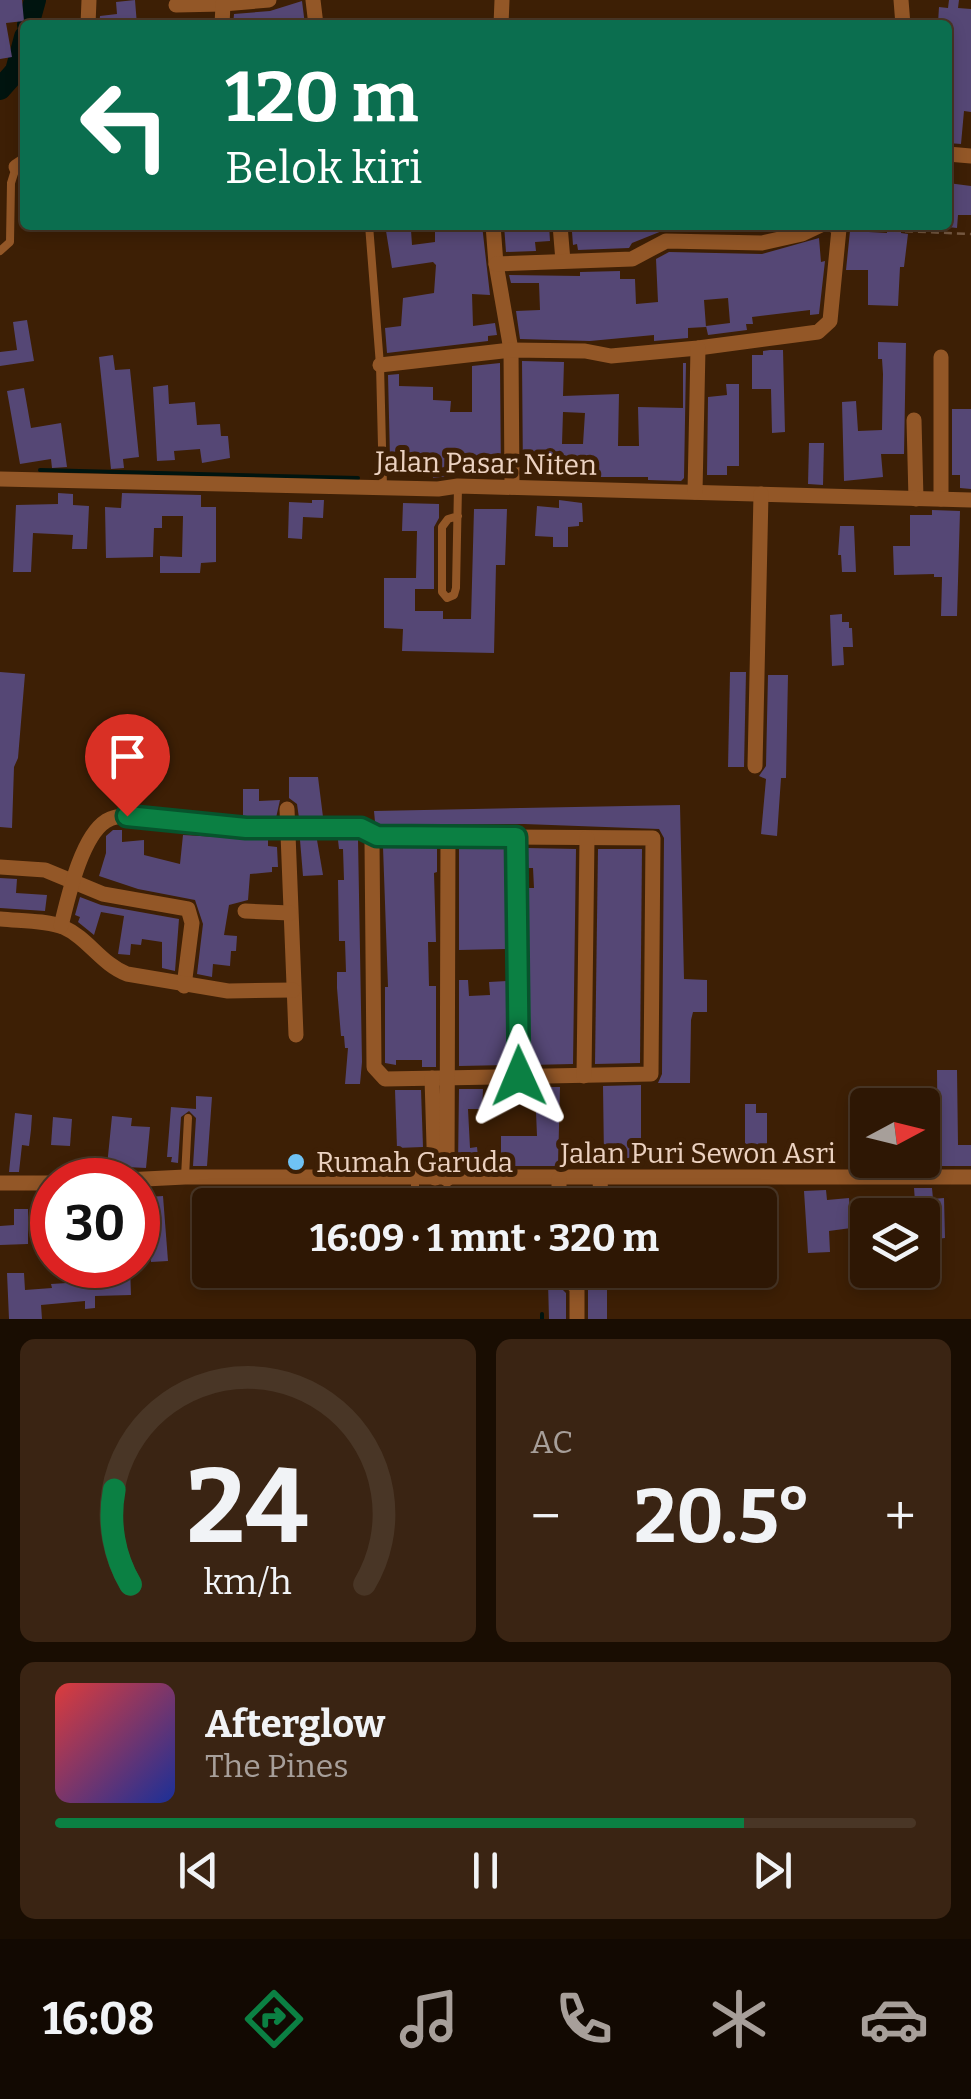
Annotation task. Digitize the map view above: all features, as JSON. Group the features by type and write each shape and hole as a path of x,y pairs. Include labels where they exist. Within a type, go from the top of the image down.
{"street":[{"path":"176,5 270,0"},
{"path":"222,20 223,4"},
{"path":"493,230 512,350 512,487"},
{"path":"560,230 563,262"},
{"path":"496,264 632,259 666,241 696,234 762,243 810,230"},
{"path":"380,365 512,350 585,351 611,356 818,332 830,321 836,230"},
{"path":"695,492 698,348"},
{"path":"941,357 941,499"},
{"path":"914,420 916,499"},
{"name":"Jalan Pasar Niten","path":"1,474 971,500"},
{"path":"755,766 761,494"},
{"path":"287,809 296,1035"},
{"path":"61,926 92,834 113,818 287,829 361,828 377,836 655,840 650,1075 384,1079 374,1067 372,841 377,836"},
{"path":"441,1179 440,1078 448,837"},
{"path":"516,837 519,1076"},
{"path":"584,1076 587,838"},
{"path":"0,867 45,870 103,894 188,909 192,922 184,986"},
{"path":"246,911 290,914"},
{"path":"0,919 61,926 86,942 113,968 184,986 228,992 293,990"},
{"name":"Jalan Puri Sewon Asri","path":"160,1178 415,1186 441,1179 971,1177"},
{"path":"559,1178 559,1188"},
{"path":"600,1178 600,1188"},
{"path":"0,1183 30,1183"},
{"path":"576,1319 577,1288"}],"lane":[{"path":"0,251 10,242 12,178 20,166"},
{"path":"368,230 380,365 383,487"},
{"path":"458,486 458,516 456,588 454,595 447,598 442,592 442,526 458,516"},
{"path":"185,1177 188,1118"}],"path":[{"path":"894,230 971,234"}],"building":[{"path":"0,0 22,0 24,20 6,23 12,57 0,59"},
{"path":"135,0 137,20 100,20 100,16 117,14 116,2"},
{"path":"949,0 959,0 958,8 971,9 971,112 964,111 961,144 952,143 952,20 938,20 939,7 948,8"},
{"path":"302,1 304,20 233,20 234,14 270,11"},
{"path":"952,184 971,186 971,215 958,215 957,228 952,227"},
{"path":"411,230 412,245 435,242 435,230 483,230 490,295 472,294 473,326 495,323 497,335 488,336 488,341 387,353 385,328 401,326 403,298 434,293 436,265 433,262 392,268 386,231"},
{"path":"504,230 549,230 550,241 535,242 536,251 506,252"},
{"path":"683,230 662,231 632,243 629,248 578,250 577,244 573,245 572,232"},
{"path":"901,230 908,234 904,267 900,267 898,306 868,305 868,270 846,270 850,231"},
{"path":"819,238 821,262 825,261 819,314 810,315 810,310 752,317 753,324 746,324 747,330 708,335 706,326 730,323 728,298 704,300 706,327 688,328 688,338 654,341 654,335 590,341 520,339 516,311 540,310 539,283 511,283 509,275 580,276 580,272 620,271 620,279 635,279 636,304 658,302 656,259 669,252 762,254"},
{"path":"27,320 34,361 0,366 0,352 17,350 13,322"},
{"path":"878,342 906,343 904,454 881,454 883,477 844,481 842,402 856,401 858,431 882,430 883,374"},
{"path":"783,350 785,432 772,433 771,389 752,389 752,355"},
{"path":"113,355 115,370 130,369 139,457 123,459 124,468 111,469 99,357"},
{"path":"522,361 564,362 563,396 619,394 618,446 639,446 638,407 683,408 686,363 681,481 648,477 523,477","holes":["563,412 585,413 583,444 562,444"]},
{"path":"500,363 501,476 449,472 449,476 433,478 433,466 400,466 400,459 390,459 388,375 399,374 399,386 433,387 433,400 451,401 450,412 472,412 472,366"},
{"path":"726,384 739,384 739,466 727,466 727,475 707,475 708,397 727,395"},
{"path":"168,385 169,404 195,402 197,425 220,424 221,436 228,436 230,458 202,463 200,449 174,451 175,460 157,461 153,387"},
{"path":"24,388 31,428 61,423 67,467 52,468 51,459 20,464 7,391"},
{"path":"952,409 971,409 971,489 960,488 960,475 952,475"},
{"path":"809,443 824,443 823,485 808,484"},
{"path":"58,493 73,494 73,505 89,506 87,549 72,549 73,535 33,533 31,572 13,572 16,505 58,504"},
{"path":"122,493 201,495 201,507 216,507 216,562 201,563 200,573 160,573 160,556 182,557 183,516 162,516 162,528 154,528 153,557 106,558 105,507 121,508"},
{"path":"324,500 323,518 303,517 302,539 288,538 289,502"},
{"path":"559,500 582,503 583,522 568,527 568,547 553,547 553,537 535,536 537,506 559,508"},
{"path":"403,503 439,504 434,527 434,589 415,589 415,611 443,611 443,619 471,619 474,509 507,509 505,565 496,565 494,653 402,651 403,629 384,628 384,578 416,578 417,531 402,531"},
{"path":"932,510 960,511 957,616 941,616 942,577 894,575 893,546 910,546 910,515 932,515"},
{"path":"840,526 854,526 856,572 842,572 838,555"},
{"path":"842,614 842,622 849,622 852,628 853,647 843,647 844,665 832,666 830,615"},
{"path":"0,672 25,674 14,767 12,828 0,827"},
{"path":"730,672 746,672 744,767 728,767"},
{"path":"768,675 788,675 786,778 781,778 777,836 761,834 766,779 759,776 766,766"},
{"path":"130,756 150,756 148,786 129,785"},
{"path":"289,777 318,777 323,817 299,818 297,804 289,798"},
{"path":"243,789 259,789 259,801 280,800 276,818 243,817"},
{"path":"680,805 684,979 707,980 707,1012 693,1012 691,1020 690,1083 658,1083 662,1074 664,838 659,829 524,824 380,825 375,822 374,811"},
{"path":"113,830 122,830 122,842 144,840 144,855 180,864 183,835 268,840 268,846 277,847 278,867 272,867 272,872 250,874 248,900 229,905 224,935 237,936 230,966 213,964 212,977 197,974 203,924 195,900 138,889 99,876 106,836"},
{"path":"358,839 362,1062 360,1084 345,1084 348,1048 341,1036 337,988 337,972 346,972 345,941 339,941 338,880 344,880 343,849 339,849 338,840"},
{"path":"300,840 317,840 323,875 303,876"},
{"path":"383,847 437,848 436,942 428,942 429,986 436,986 436,1067 422,1067 422,1060 385,1063 388,987"},
{"path":"459,848 505,848 506,949 459,950"},
{"path":"527,848 576,849 573,1064 530,1065 528,888 534,888"},
{"path":"598,849 642,849 640,1063 595,1064"},
{"path":"0,878 17,879 16,893 47,895 45,911 0,908"},
{"path":"80,897 101,905 179,919 175,971 162,968 162,942 142,939 141,945 131,944 130,955 118,954 124,916 101,912 94,935 75,915"},
{"path":"459,980 468,980 469,996 490,995 489,982 507,981 508,1065 459,1066"},
{"path":"937,1070 957,1070 958,1145 971,1145 971,1166 940,1166"},
{"path":"641,1085 641,1164 630,1164 630,1158 604,1158 603,1086"},
{"path":"535,1087 560,1087 558,1166 501,1166 501,1136 537,1136"},
{"path":"459,1089 483,1089 482,1109 468,1109 470,1148 477,1147 479,1166 458,1166"},
{"path":"395,1090 421,1090 423,1147 397,1148"},
{"path":"196,1096 212,1097 207,1166 193,1166 196,1118 189,1111 181,1117 178,1163 167,1157 171,1107 196,1109"},
{"path":"745,1104 756,1104 756,1113 767,1113 767,1150 757,1151 757,1156 745,1157"},
{"path":"15,1113 32,1115 31,1130 29,1146 22,1145 19,1172 9,1172"},
{"path":"112,1116 132,1118 131,1126 150,1127 147,1158 108,1158"},
{"path":"53,1117 72,1119 70,1146 51,1145"},
{"path":"914,1188 932,1188 933,1198 915,1198"},
{"path":"826,1190 827,1200 849,1198 850,1228 829,1231 830,1252 808,1253 804,1191"},
{"path":"163,1196 168,1261 160,1261"},
{"path":"940,1198 944,1198 945,1238 940,1239"},
{"path":"14,1209 28,1209 28,1244 0,1245 0,1226 14,1225"},
{"path":"7,1273 24,1273 25,1290 131,1288 131,1295 95,1296 95,1308 85,1309 85,1301 41,1305 42,1319 9,1319"},
{"path":"548,1288 561,1288 566,1293 566,1319 549,1319"},
{"path":"588,1288 607,1288 607,1319 588,1319"}],"waterway":[{"path":"29,20 35,0"},
{"path":"0,89 16,71 20,56"},
{"path":"40,470 358,478"},
{"path":"542,1314 542,1319"}],"place":[{"name":"Rumah Garuda","path":"296,1162"}],"route":[{"path":"127,816 246,828 361,828 377,836 516,837 519,1076"}]}
